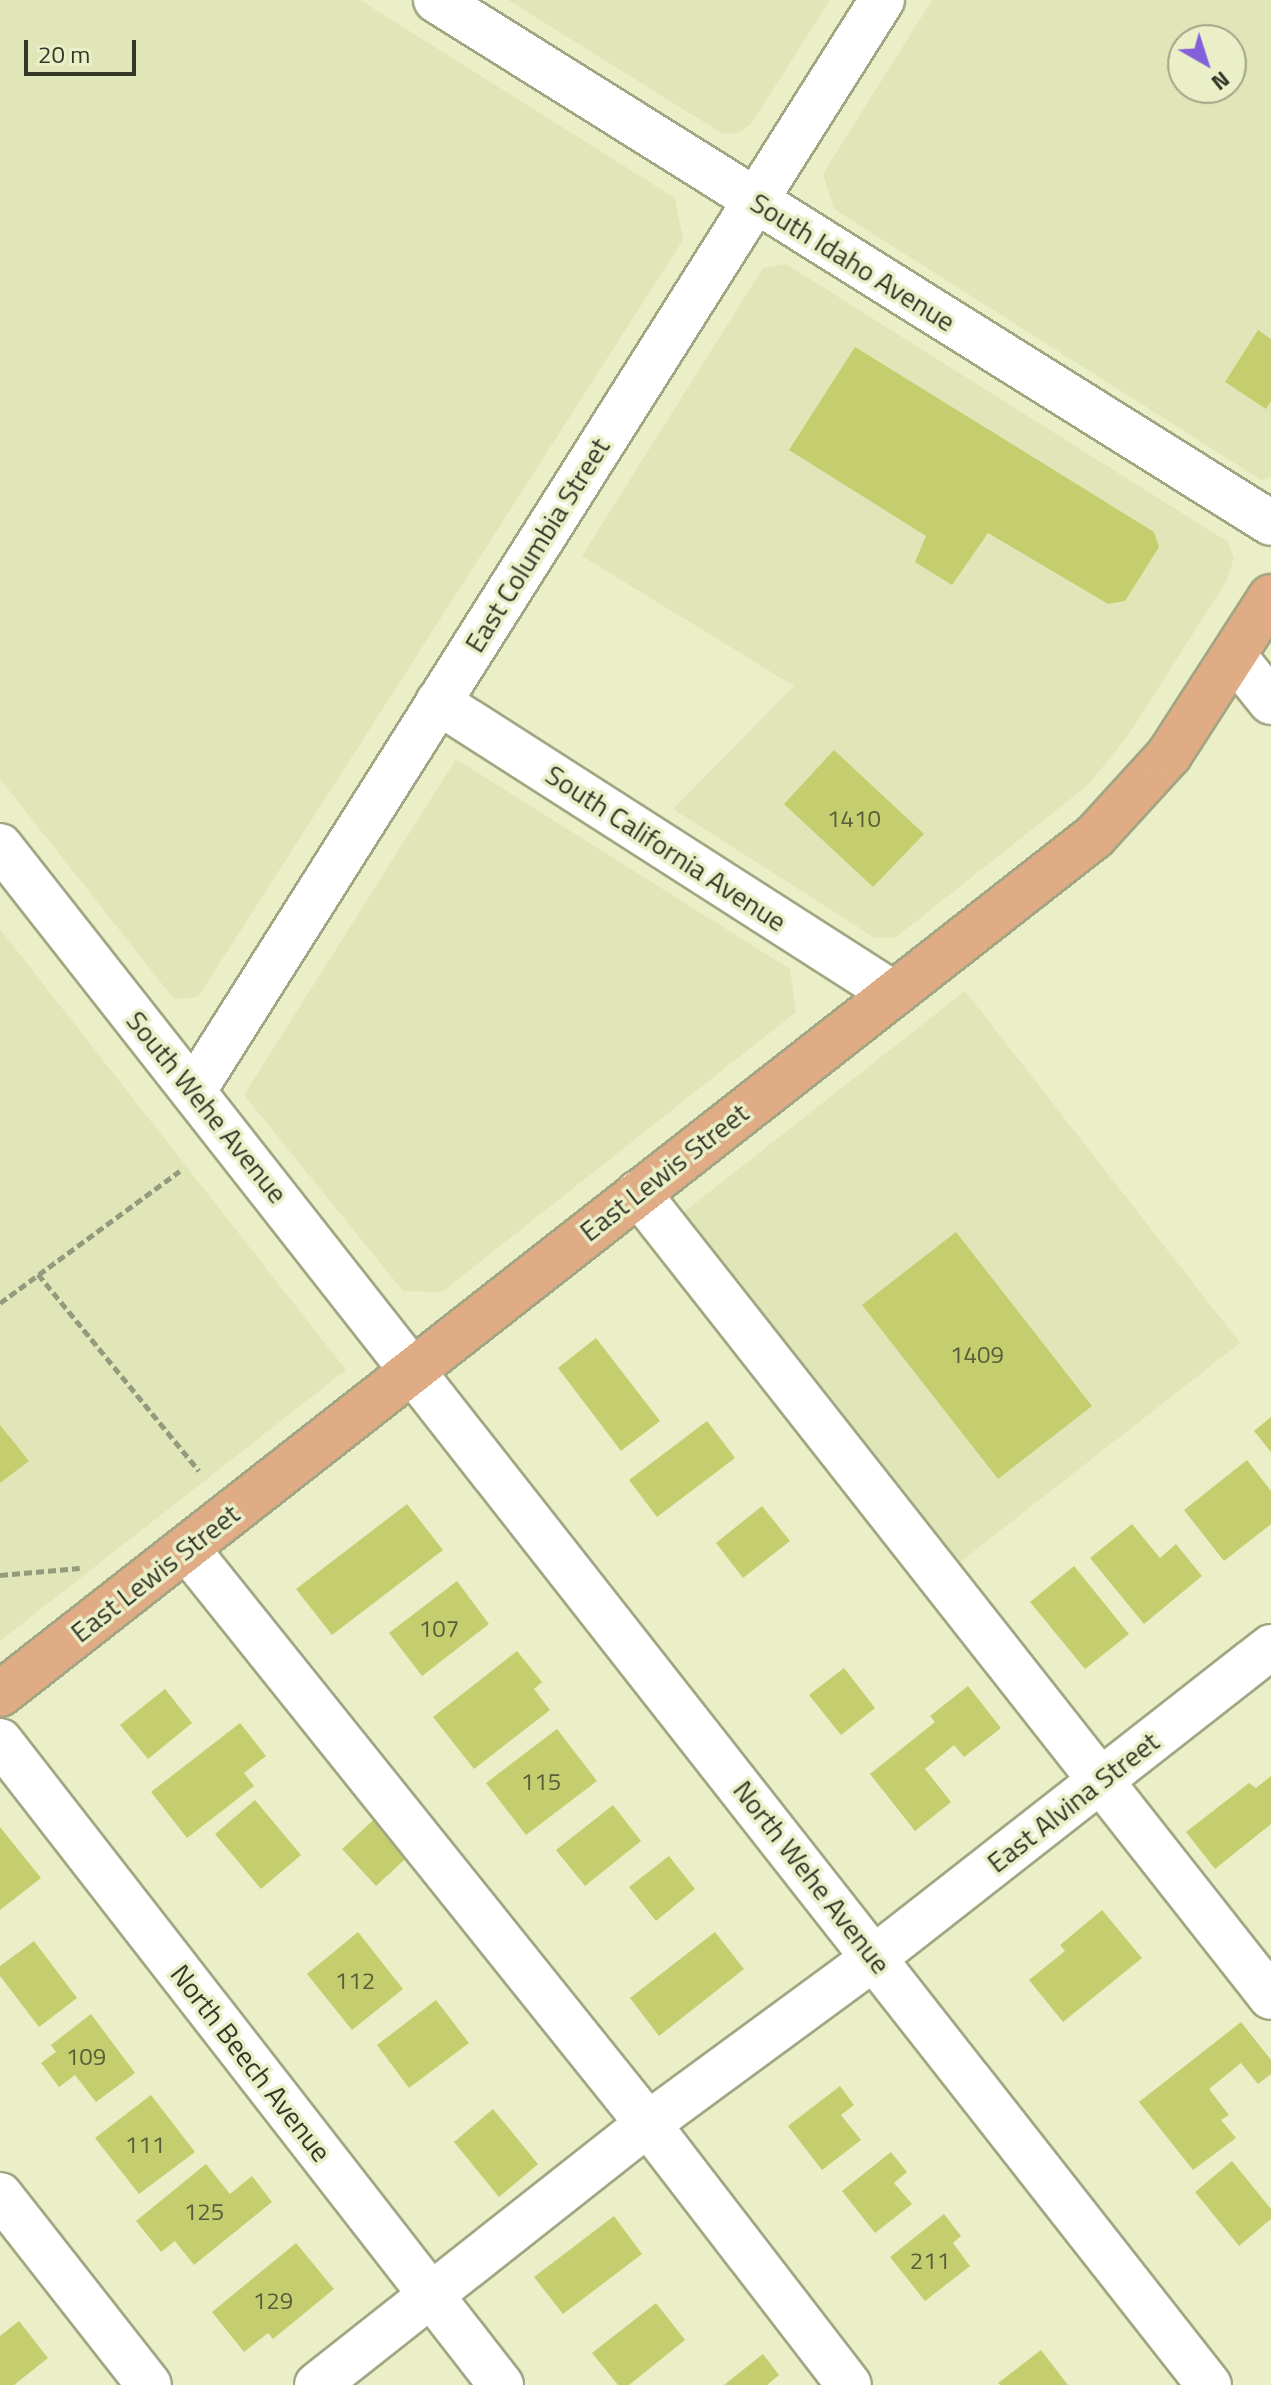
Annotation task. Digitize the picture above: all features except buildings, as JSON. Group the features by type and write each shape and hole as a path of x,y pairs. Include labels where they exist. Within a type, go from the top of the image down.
{"main road":[{"name":"East Lewis Street","path":"0,1694 894,994 1126,806 1169,755 1271,597"}],"street":[{"name":"South Idaho Avenue","path":"436,0 1271,523"},
{"name":"East Columbia Street","path":"194,1090 882,0"},
{"path":"1234,656 1271,702"},
{"name":"South California Avenue","path":"438,702 894,994"},
{"name":"South Wehe Avenue","path":"0,846 415,1368"},
{"path":"638,1193 1271,1997"},
{"name":"North Wehe Avenue","path":"415,1368 1209,2385"},
{"path":"187,1549 648,2124 849,2385"},
{"name":"East Alvina Street","path":"431,2295 648,2124 875,1957 1271,1647"},
{"name":"North Beech Avenue","path":"0,1741 501,2385"},
{"path":"0,2195 149,2385"},
{"path":"317,2385 431,2295"}],"path":[{"path":"0,1303 180,1171"},
{"path":"38,1274 199,1471"},
{"path":"0,1575 80,1568"}],"shaded area":[{"path":"0,0 360,0 675,198 683,240 198,997 174,999 0,779"},
{"path":"508,0 830,0 751,124 738,133 723,134"},
{"path":"932,0 1271,0 1271,477 1261,480 834,209 823,174"},
{"path":"786,264 1228,542 1234,558 1226,582 1127,737 1088,785 895,938 875,938 673,809 794,686 582,556 763,268"},
{"path":"456,759 790,969 796,1012 442,1292 403,1291 244,1095"},
{"path":"0,929 346,1370 0,1641"},
{"path":"965,991 1240,1343 955,1566 680,1215"}]}
